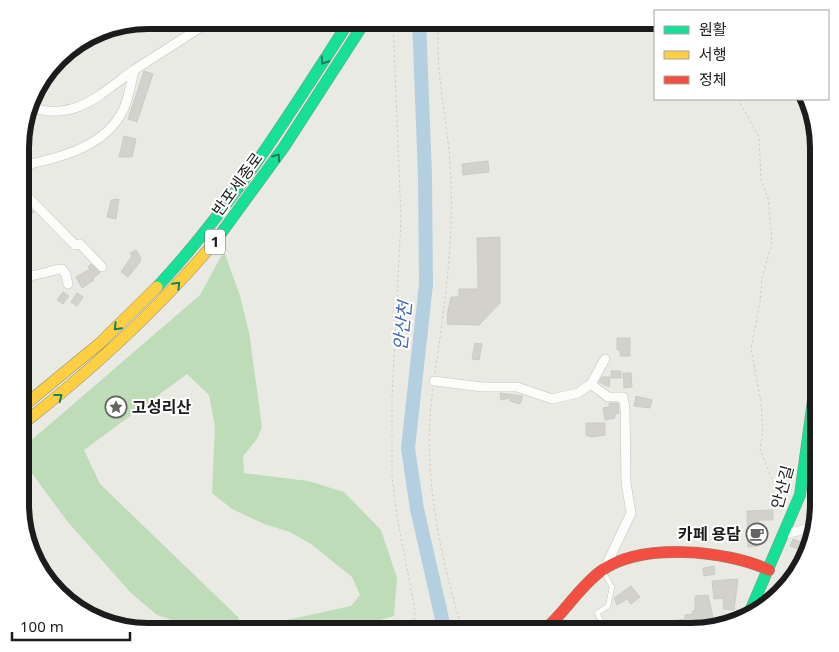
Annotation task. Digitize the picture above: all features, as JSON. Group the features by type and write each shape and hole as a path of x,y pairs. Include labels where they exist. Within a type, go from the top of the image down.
{"main road":[{"name":"반포세종로","path":"29,401 64,376 114,331 181,261 215,219 277,131 344,29"},
{"name":"반포세종로","path":"29,419 72,386 124,340 194,268 255,189 360,29"},
{"name":"안산길","path":"752,606 785,534 800,495 810,422"},
{"path":"554,623 592,578 604,569 639,556 672,553 722,556 750,561 769,570"}],"street":[{"path":"35,108 56,113 80,108 134,70 198,29"},
{"path":"29,164 75,152 95,142 116,122 127,101 134,70"},
{"path":"29,198 74,245 80,244 102,267"},
{"path":"29,274 62,269 68,284"},
{"path":"434,381 482,387 517,387 552,399 578,393 591,384 605,359"},
{"path":"591,384 608,397 623,397 625,408 626,484 631,513 604,569"},
{"path":"785,534 808,529"}],"lane":[{"path":"602,623 598,613 608,606 612,587 604,569"}],"path":[{"path":"393,29 401,220 392,397 392,476 397,516 415,610 414,623"},
{"path":"439,29 440,92 450,156 451,222 449,260 430,412 432,477 445,564 460,623"},
{"path":"739,100 759,136 761,179 768,198 772,243 762,278 760,302 751,349 761,402 763,432 760,449 772,479 788,495 810,497"}],"green space":[{"path":"224,251 240,296 249,332 262,427 257,439 243,456 244,473 308,481 344,492 381,530 397,578 394,616 369,623 274,623 351,606 360,595 352,577 311,544 290,532 264,524 232,509 212,493 215,427 209,395 187,374 84,450 100,484 239,618 236,623 181,623 157,615 131,593 67,521 29,469 29,442 200,295"}],"building":[{"path":"144,71 153,74 137,122 128,119"},
{"path":"124,136 136,139 132,157 119,157"},
{"path":"488,161 489,172 463,175 462,164"},
{"path":"119,199 116,219 107,217 111,200"},
{"path":"29,207 34,212 29,215"},
{"path":"500,237 500,303 479,325 447,324 451,297 459,297 459,289 478,289 477,238"},
{"path":"136,250 141,258 140,262 128,277 121,272 132,256 130,253"},
{"path":"91,264 100,273 93,278 94,280 82,288 76,277 90,269 88,267"},
{"path":"63,292 69,296 63,304 57,300"},
{"path":"77,293 83,297 77,306 71,302"},
{"path":"617,338 630,338 630,356 620,356 620,350 617,350"},
{"path":"475,343 482,344 479,360 472,359"},
{"path":"611,371 621,371 621,378 611,378"},
{"path":"623,373 631,373 632,387 624,388"},
{"path":"602,377 610,377 609,387 599,382"},
{"path":"500,393 523,396 520,404 510,401 510,398 501,400"},
{"path":"636,396 652,400 650,408 634,406"},
{"path":"609,403 618,403 619,413 615,414 615,418 605,420 603,408 609,407"},
{"path":"586,423 605,423 605,435 590,437 586,435"},
{"path":"773,510 773,520 759,520 759,546 748,547 747,511"},
{"path":"793,539 801,542 798,549 790,546"},
{"path":"714,566 715,574 704,576 703,568"},
{"path":"738,579 734,610 723,609 724,598 714,599 712,581"},
{"path":"631,586 640,597 631,604 627,599 617,605 614,598"},
{"path":"708,595 714,621 670,623 670,621 685,619 685,615 693,614 692,611 695,611 695,596"}],"waterway":[{"name":"안산천","path":"419,29 425,176 426,284 408,448 417,509 443,623"}],"traffic: fast":[{"path":"157,287 211,224 260,158 344,29"},
{"path":"214,243 284,147 360,29"},
{"path":"752,606 800,495 810,422"}],"traffic: slow":[{"path":"29,419 72,384 122,339 169,293 214,243"},
{"path":"29,401 99,344 157,287"}],"traffic: jam":[{"path":"552,623 585,585 601,571 618,562 638,556 684,552 707,554 751,563 769,570"}],"place":[{"name":"고성리산","path":"116,407"},
{"name":"카페 용담","path":"757,534"}]}
